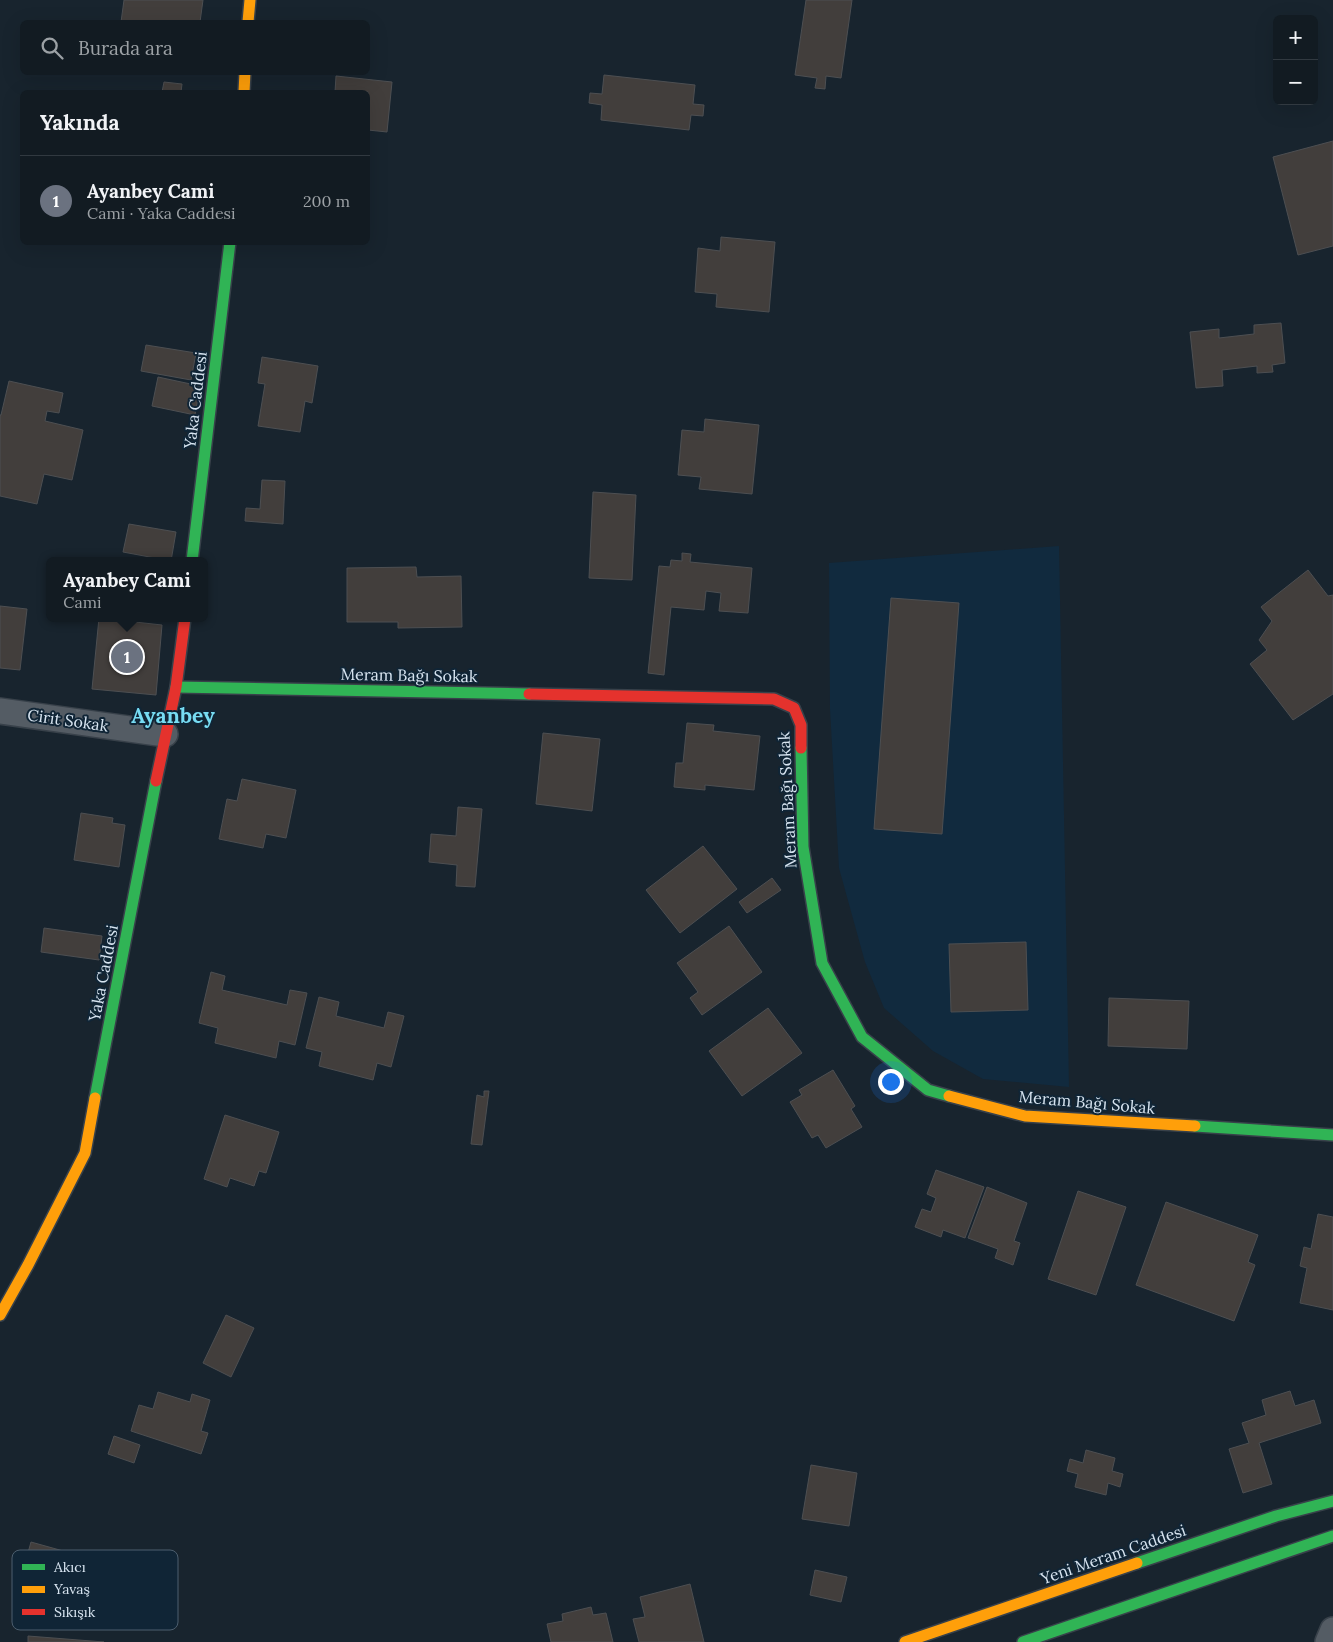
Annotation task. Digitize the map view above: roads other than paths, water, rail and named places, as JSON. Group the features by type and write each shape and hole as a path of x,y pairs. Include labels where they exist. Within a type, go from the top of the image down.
{"street":[{"path":"248,20 250,0"},
{"path":"244,90 245,75"},
{"name":"Yaka Caddesi","path":"192,557 230,245"},
{"name":"Yaka Caddesi","path":"0,1315 28,1265 85,1153 176,687 184,622"},
{"name":"Meram Bağı Sokak","path":"176,687 774,699 794,708 801,725 803,846 822,963 862,1037 928,1090 1025,1116 1333,1135"},
{"name":"Cirit Sokak","path":"0,711 166,734"},
{"name":"Yeni Meram Caddesi","path":"905,1642 1276,1516 1333,1501"},
{"path":"1024,1642 1333,1536"},
{"path":"1328,1642 1333,1630"}],"place":[{"name":"Ayanbey Cami","path":"127,657"}],"district":[{"name":"Ayanbey","path":"173,716"}]}
